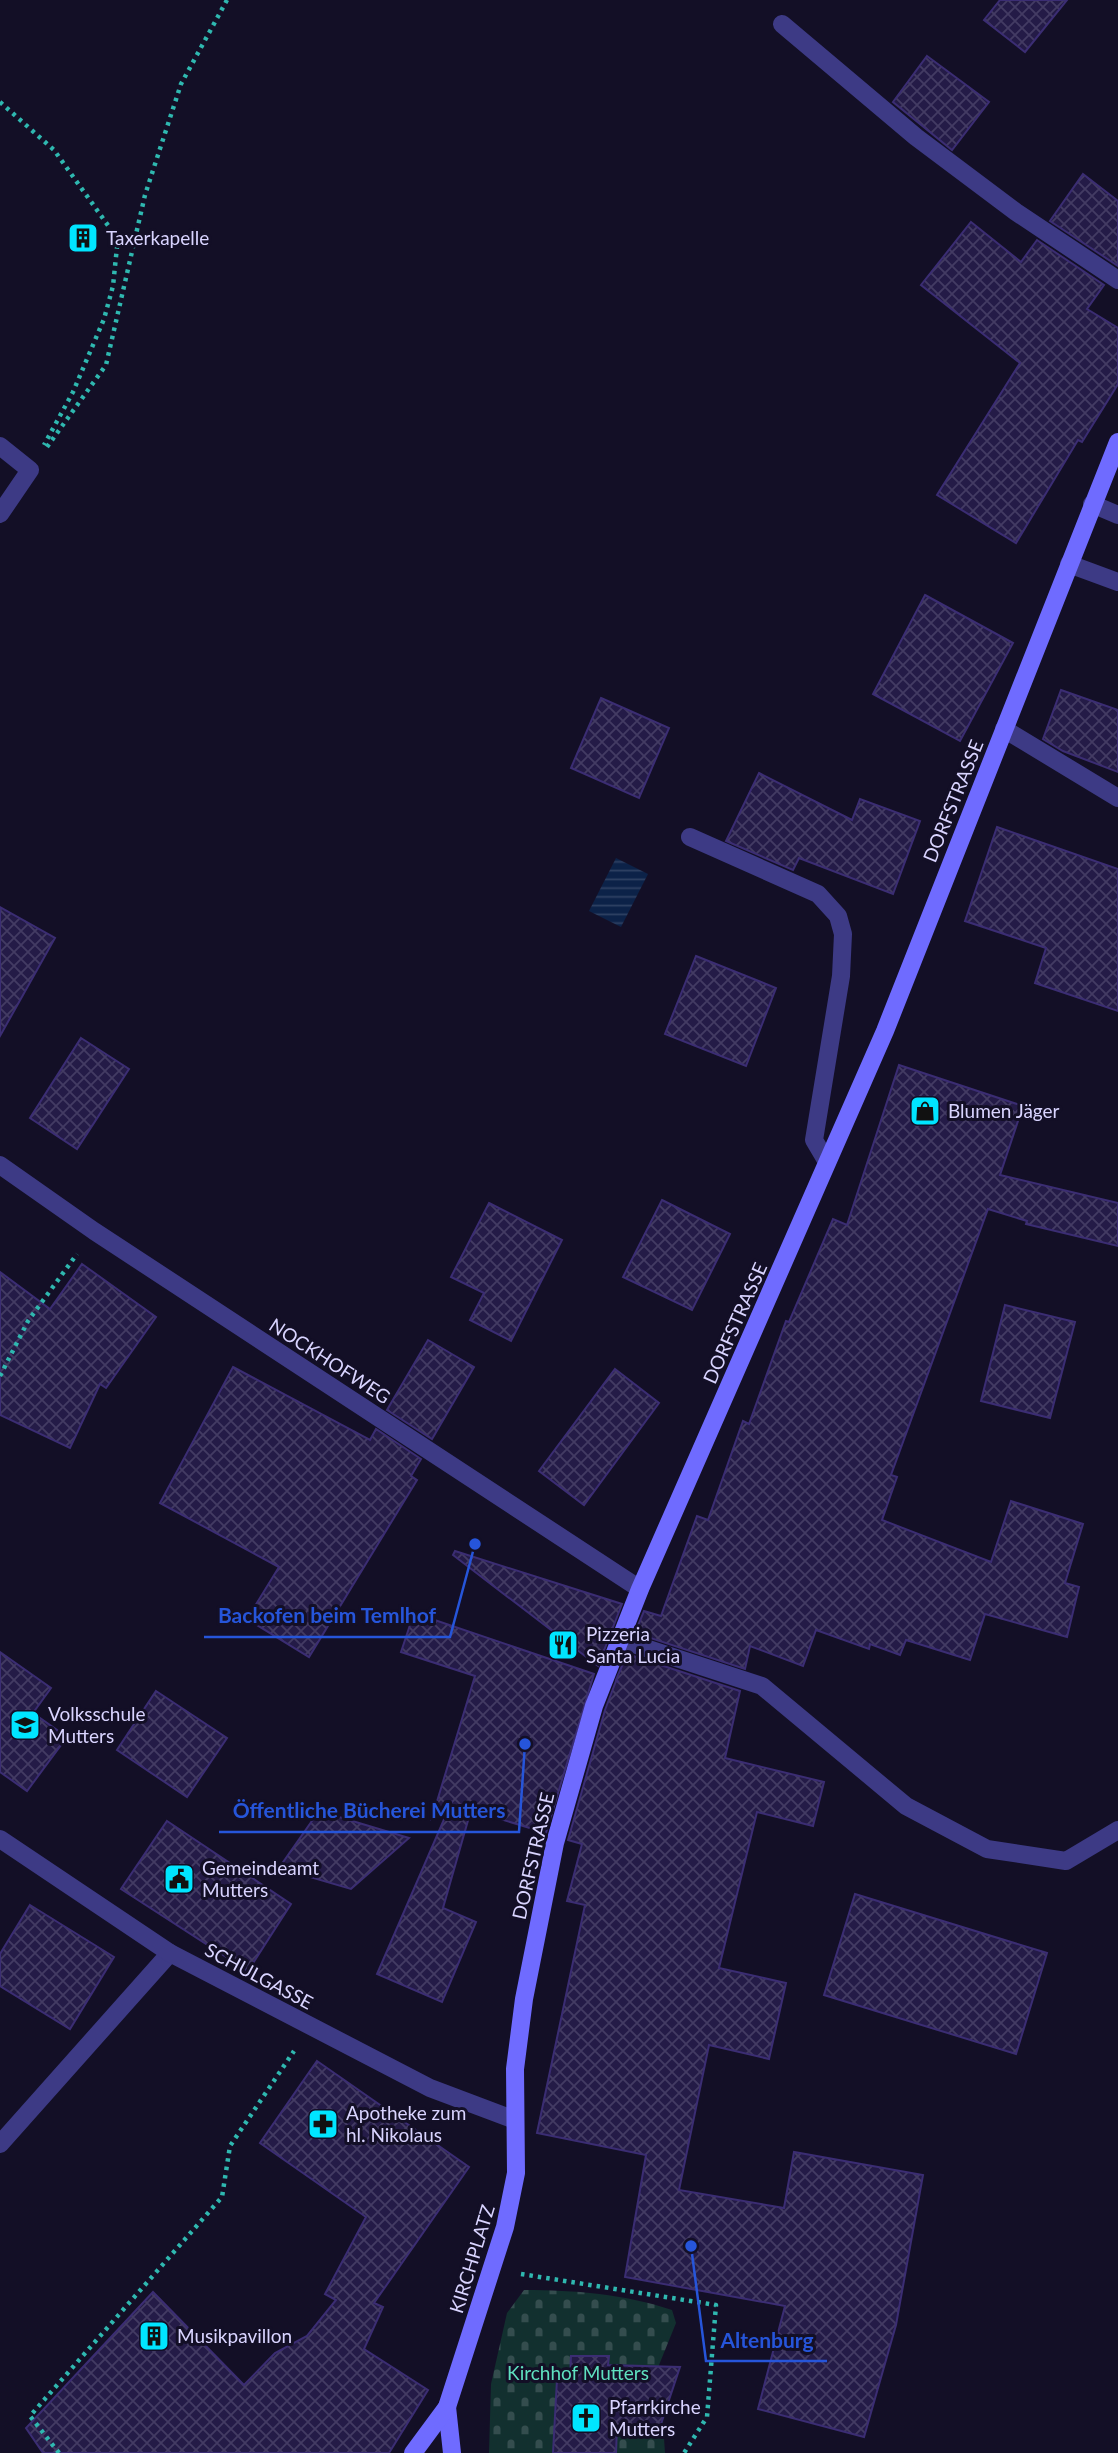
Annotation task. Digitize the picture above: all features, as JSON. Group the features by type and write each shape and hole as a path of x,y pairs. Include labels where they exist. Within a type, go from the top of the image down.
{"main road":[{"name":"DORFSTRASSE","path":"515,2120 518,2037 555,1843 594,1706 618,1639 885,1031 1118,442"},
{"name":"KIRCHPLATZ","path":"413,2453 447,2407 492,2269 514,2184 515,2120"},
{"name":"KIRCHPLATZ","path":"447,2407 452,2453"}],"street":[{"path":"782,24 916,137 1016,212 1118,280"},
{"path":"0,446 30,470 0,514"},
{"path":"1092,503 1118,514"},
{"path":"1069,564 1118,582"},
{"path":"1004,729 1118,798"},
{"path":"690,837 818,894 838,916 843,934 841,976 814,1140 827,1161"},
{"name":"NOCKHOFWEG","path":"0,1165 94,1231 639,1589"},
{"path":"618,1639 762,1686 906,1806 987,1849 1066,1861 1118,1830"},
{"name":"SCHULGASSE","path":"2,1843 170,1953 430,2088 515,2120"},
{"path":"0,2144 170,1953"}],"path":[{"path":"30,470 106,365 145,195 181,84 227,0"},
{"path":"0,102 54,150 112,231 117,247 113,286 104,319 72,392 30,470"},
{"path":"0,1376 28,1321 94,1231"},
{"path":"59,2453 30,2416 222,2197 230,2146 308,2026"},
{"path":"492,2269 716,2305 707,2417 684,2453"}],"green space":[{"name":"Kirchhof Mutters","path":"524,2290 599,2294 672,2310 676,2323 659,2365 665,2453 489,2453 491,2384 507,2313"}],"water":[{"path":"616,858 648,874 621,927 589,911"}],"building":[{"path":"1000,0 1067,0 1025,52 984,20"},
{"path":"927,56 989,102 952,150 893,102"},
{"path":"1083,174 1118,201 1118,266 1050,221"},
{"path":"971,222 1021,262 1037,240 1104,285 1087,309 1118,328 1118,384 1082,442 1078,440 1016,543 937,495 1020,363 921,285"},
{"path":"925,595 1013,643 960,741 873,694"},
{"path":"1061,690 1118,710 1118,772 1063,751 1043,739"},
{"path":"601,698 669,728 639,798 571,768"},
{"path":"759,773 852,820 860,799 920,821 893,894 799,858 793,870 726,841"},
{"path":"997,827 1118,869 1118,1011 1035,983 1046,948 965,921"},
{"path":"0,907 55,938 0,1036"},
{"path":"696,956 776,988 746,1066 665,1034"},
{"path":"81,1038 129,1069 77,1149 30,1118"},
{"path":"899,1065 1023,1106 1000,1175 1118,1203 1118,1246 1026,1224 1027,1221 988,1209 891,1475 897,1477 882,1520 991,1562 1011,1501 1083,1524 1065,1583 1079,1587 1067,1637 985,1614 970,1660 906,1640 900,1655 870,1644 869,1649 816,1630 803,1666 750,1646 745,1669 635,1633 644,1611 661,1616 697,1516 708,1520 743,1421 749,1424 786,1321 789,1322 833,1219 847,1225"},
{"path":"662,1200 730,1234 692,1310 623,1277"},
{"path":"489,1203 562,1240 511,1341 470,1320 484,1293 451,1277"},
{"path":"82,1264 156,1317 106,1388 100,1384 70,1448 0,1415 0,1272 50,1309"},
{"path":"1005,1305 1075,1322 1050,1418 981,1401"},
{"path":"428,1340 474,1367 432,1439 387,1410"},
{"path":"233,1367 370,1440 376,1429 421,1459 411,1476 417,1480 309,1657 247,1619 279,1567 160,1503"},
{"path":"615,1369 659,1403 584,1505 539,1471"},
{"path":"455,1551 622,1604 598,1666 453,1555"},
{"path":"414,1613 594,1674 546,1833 471,1810 443,1908 476,1922 442,2002 377,1974 452,1801 432,1818 475,1676 401,1652"},
{"name":"Volksschule Mutters","path":"0,1652 51,1688 33,1713 67,1737 27,1791 0,1772"},
{"path":"627,1654 740,1691 725,1758 824,1782 813,1826 757,1812 719,1968 786,1983 769,2059 709,2045 679,2190 784,2208 794,2152 923,2175 896,2325 864,2437 758,2409 785,2306 625,2277 646,2155 537,2133 585,1905 567,1901 582,1844 568,1840 605,1710 616,1681 619,1682 616,1680"},
{"path":"156,1691 227,1738 187,1797 117,1750"},
{"path":"319,1811 409,1838 351,1889 279,1868"},
{"path":"167,1821 291,1904 248,1971 121,1889"},
{"path":"855,1894 1047,1953 1016,2054 824,1995"},
{"path":"30,1905 114,1957 70,2029 0,1986 0,1954"},
{"path":"317,2061 469,2167 374,2303 383,2307 364,2349 428,2390 389,2453 43,2453 26,2428 153,2292 244,2385 275,2353 307,2336 336,2300 325,2294 366,2217 260,2143"},
{"name":"Pfarrkirche Mutters","path":"571,2356 609,2356 608,2365 680,2367 659,2430 617,2428 616,2453 553,2453 557,2379 570,2380"}],"place":[{"name":"Taxerkapelle","path":"83,238"},
{"name":"Blumen Jäger","path":"925,1111"},
{"name":"Backofen beim Temlhof","path":"475,1544"},
{"name":"Pizzeria Santa Lucia","path":"563,1645"},
{"name":"Volksschule Mutters","path":"25,1725"},
{"name":"Öffentliche Bücherei Mutters","path":"525,1744"},
{"name":"Gemeindeamt Mutters","path":"179,1879"},
{"name":"Apotheke zum hl. Nikolaus","path":"323,2124"},
{"name":"Altenburg","path":"691,2246"},
{"name":"Musikpavillon","path":"154,2336"},
{"name":"Pfarrkirche Mutters","path":"586,2418"}]}
